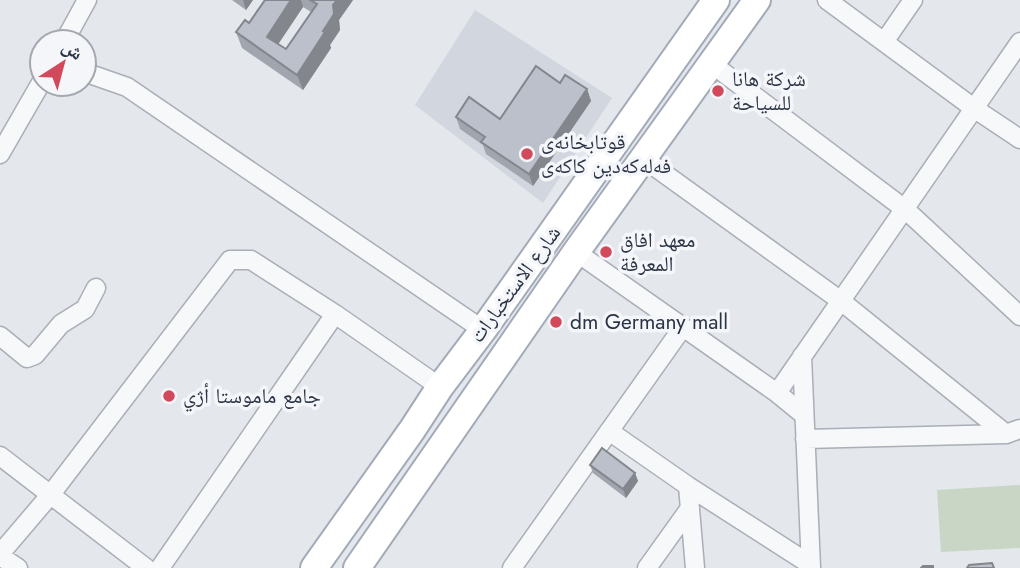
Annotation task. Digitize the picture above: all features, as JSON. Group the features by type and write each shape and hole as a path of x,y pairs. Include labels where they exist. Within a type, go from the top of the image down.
{"main road":[{"name":"شارع الاستخبارات","path":"314,568 716,0"},
{"name":"شارع الاستخبارات","path":"357,568 576,252 757,0"},
{"path":"412,430 441,448"}],"street":[{"path":"72,28 87,0"},
{"path":"827,0 1020,139"},
{"path":"884,42 913,0"},
{"path":"777,393 1020,43"},
{"path":"712,64 906,210 1020,316"},
{"path":"98,77 127,87 483,330"},
{"path":"0,154 32,98"},
{"path":"644,159 1013,431"},
{"path":"576,252 777,393 804,415"},
{"path":"18,568 0,555 51,494 230,260 251,260 440,387"},
{"path":"0,336 27,358 36,355 61,324 85,309 96,288"},
{"path":"160,568 335,314"},
{"path":"512,568 683,327"},
{"path":"802,356 811,567"},
{"path":"609,431 811,567"},
{"path":"805,439 1013,431"},
{"path":"0,456 146,568"},
{"path":"688,486 695,568"},
{"path":"648,568 690,508"}],"shaded area":[{"name":"قوتابخانەی فەلەکەدین کاکەی","path":"475,10 612,98 543,203 415,105"}],"green space":[{"path":"1020,485 1020,548 941,552 937,490"}],"building":[{"path":"265,0 291,0 267,37 286,49 317,4 310,0 337,0 333,5 334,14 323,31 325,32 297,75 236,32 245,20 249,23"},
{"path":"536,66 560,83 565,75 587,89 529,174 481,142 485,137 456,117 469,97 500,119"},
{"path":"602,448 635,473 623,489 590,465"},
{"path":"992,563 994,568 967,568 969,565"}],"place":[{"name":"شركة هانا للسياحة","path":"718,91"},
{"name":"قوتابخانەی فەلەکەدین کاکەی","path":"527,154"},
{"name":"معهد افاق المعرفة","path":"606,252"},
{"name":"dm Germany mall","path":"556,322"},
{"name":"جامع ماموستا أژي","path":"169,396"}]}
